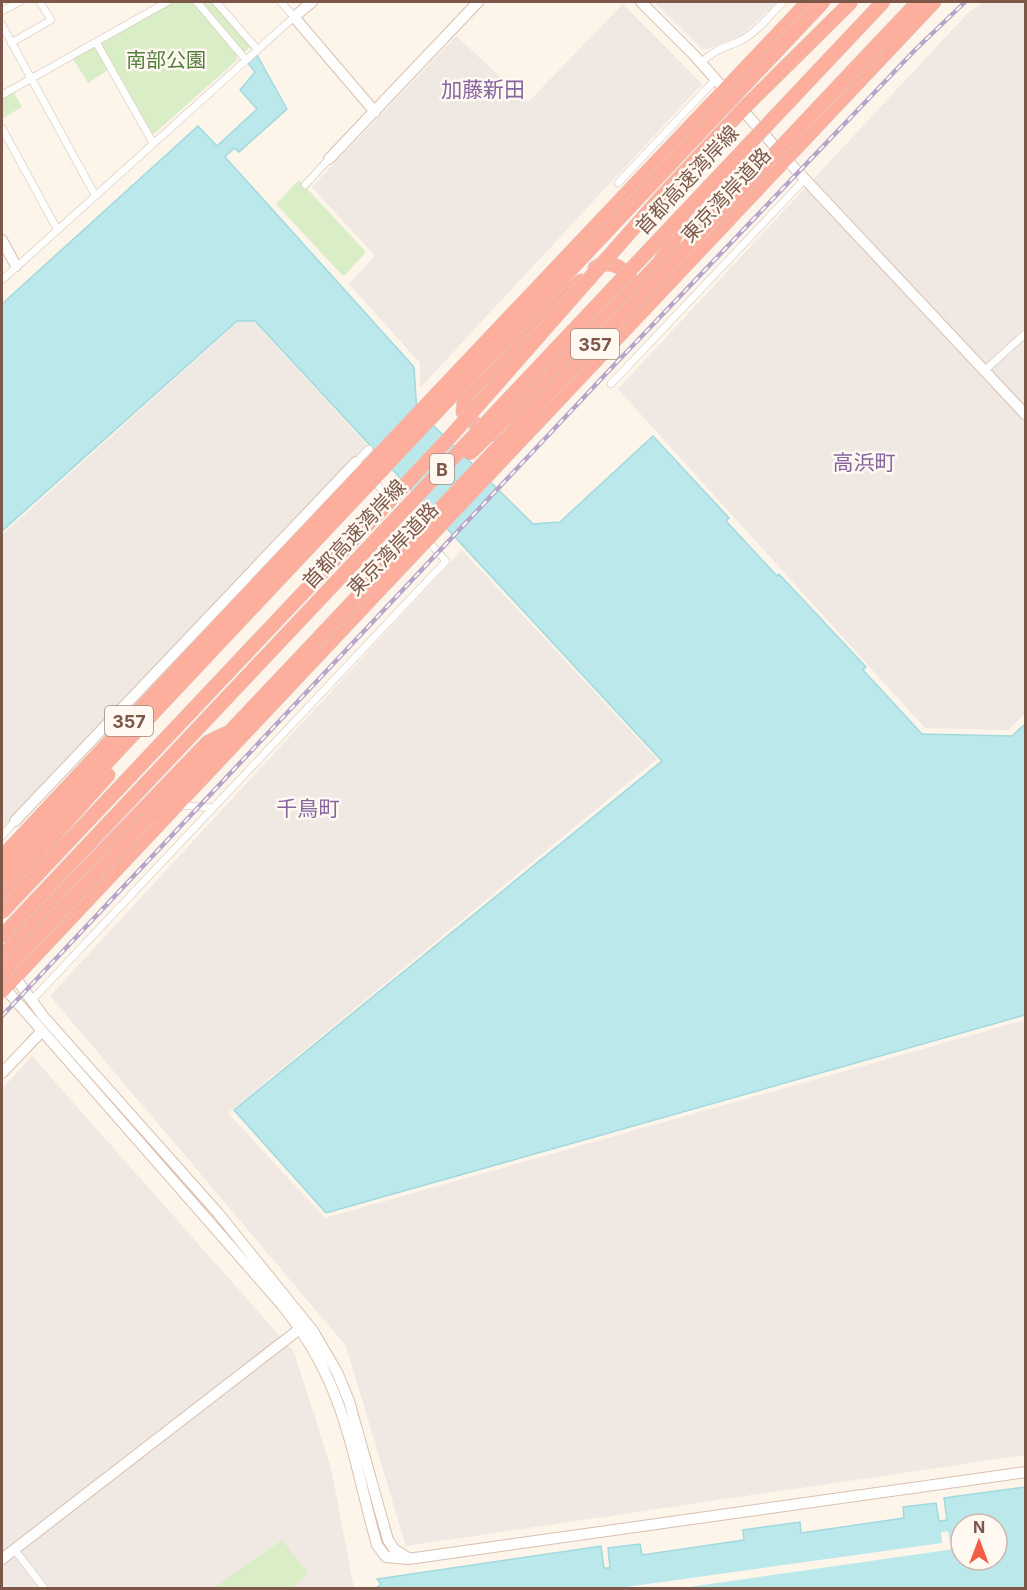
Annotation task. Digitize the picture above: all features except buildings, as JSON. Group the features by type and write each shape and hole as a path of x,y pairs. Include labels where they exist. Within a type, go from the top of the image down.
{"highway":[{"name":"357","path":"2,857 261,589 572,251 808,2"},
{"name":"357","path":"2,874 240,621 261,589 373,482 824,2"},
{"name":"首都高速湾岸線","path":"2,912 402,489 735,117 851,2"},
{"name":"首都高速湾岸線","path":"2,936 883,2"},
{"name":"東京湾岸道路","path":"5,983 176,805 316,649 393,558 918,2"},
{"name":"東京湾岸道路","path":"5,983 150,808 316,649 536,424 934,2"},
{"path":"403,510 435,488 509,415 620,297 631,283 630,278 620,267 606,263 599,265 561,297 472,392 463,406 466,416 491,435 497,434 520,412 659,263 673,242 684,211"},
{"path":"373,482 386,460 484,346"},
{"path":"393,558 440,518 536,424"},
{"path":"2,894 150,730 240,621"},
{"path":"2,956 150,808"}],"street":[{"path":"2,11 19,2"},
{"path":"12,43 51,20 40,2"},
{"path":"2,95 166,2"},
{"path":"196,2 246,60"},
{"path":"216,2 257,49"},
{"path":"281,2 375,112"},
{"path":"2,280 312,2"},
{"path":"305,185 478,2"},
{"path":"641,2 701,63 786,159 1026,415"},
{"path":"701,63 711,52 743,39 756,30 783,2"},
{"path":"2,25 95,195"},
{"path":"96,42 153,143"},
{"path":"618,183 715,80"},
{"path":"2,128 57,229"},
{"path":"611,384 805,179"},
{"path":"2,240 16,266"},
{"path":"984,370 1026,333"},
{"path":"2,836 369,449"},
{"path":"32,1000 446,561 356,462"},
{"path":"176,805 213,808"},
{"path":"2,961 5,983 41,1032 208,1222 248,1259 271,1285 337,1372 350,1401 382,1520 391,1545 408,1559"},
{"path":"5,983 32,1000 218,1213 248,1259"},
{"path":"2,1073 41,1032"},
{"path":"82,1078 91,1070"},
{"path":"131,1134 140,1126"},
{"path":"208,1222 218,1213"},
{"path":"304,1326 341,1405 371,1522 382,1554 390,1559 408,1559 1026,1472"},
{"path":"2,1558 304,1326"},
{"path":"371,1522 382,1520"},
{"path":"14,1549 44,1588"}],"shaded area":[{"path":"654,2 777,2 741,36 708,49 702,49"},
{"path":"983,2 1025,2 1025,714 1008,730 925,728 618,389 967,14"},
{"path":"623,4 702,84 420,388 420,363 349,284 375,256 312,187 456,36 528,102"},
{"path":"238,322 254,322 368,446 2,831 2,535"},
{"path":"462,550 657,759 228,1113 325,1218 1025,1020 1025,1455 406,1546 346,1346 50,996"},
{"path":"32,1056 294,1352 331,1468 354,1588 2,1588 2,1089"}],"green space":[{"name":"南部公園","path":"172,2 194,2 237,53 237,60 155,133 151,133 102,45 103,41"},
{"path":"199,2 213,2 251,46 243,54"},
{"path":"96,48 108,70 88,83 73,59"},
{"path":"13,91 22,107 2,119 2,98"},
{"path":"299,180 366,252 345,275 342,275 276,204"},
{"path":"282,1540 308,1573 293,1588 213,1588"}],"water":[{"path":"257,55 287,109 239,152 234,148 225,157 414,367 417,414 433,425 533,524 560,522 653,436 729,518 726,521 866,667 863,670 922,734 1012,736 1025,724 1025,1015 326,1213 234,1110 662,761 255,321 237,321 2,531 2,304 198,126 217,146 257,109 240,90 255,72 248,63"},
{"path":"1025,1487 1025,1588 376,1588 381,1584 377,1579 601,1546 604,1568 610,1568 608,1548 640,1544 642,1555 744,1540 743,1530 800,1522 801,1533 904,1518 903,1507 936,1503 939,1521 947,1520 944,1498"}],"pier":[{"path":"948,1531 949,1550 682,1588 619,1588 942,1543 941,1532"}],"railway":[{"path":"2,1016 618,361 916,49 965,2"}],"district":[{"name":"加藤新田","path":"483,89"},
{"name":"高浜町","path":"864,462"},
{"name":"千鳥町","path":"308,808"}]}
